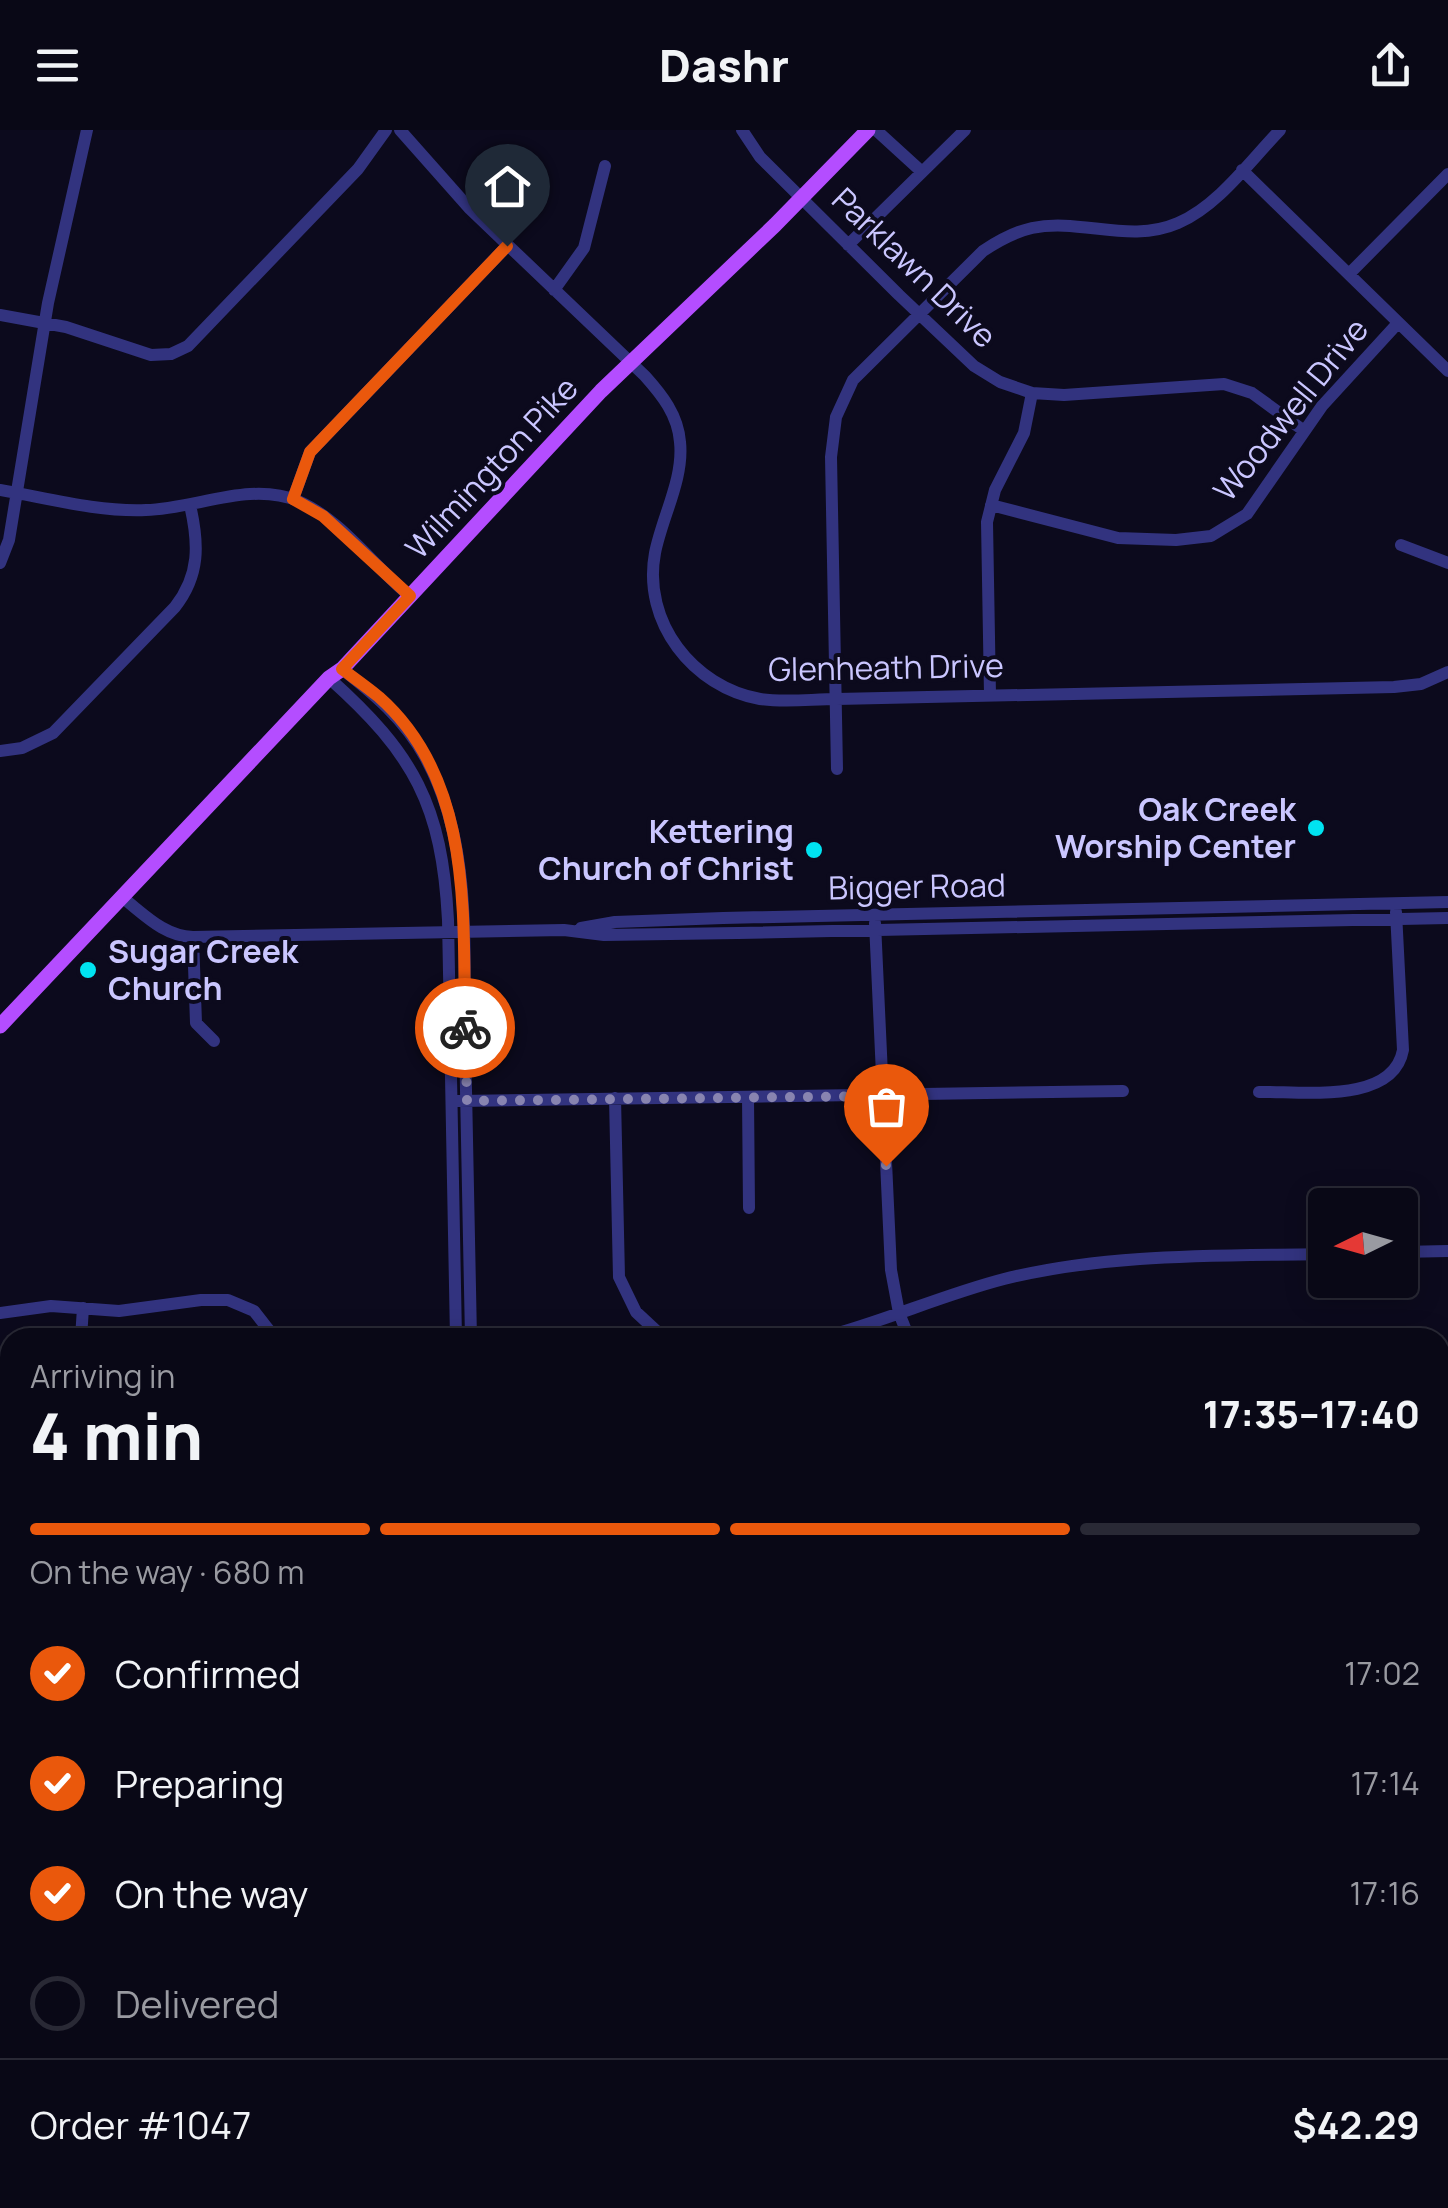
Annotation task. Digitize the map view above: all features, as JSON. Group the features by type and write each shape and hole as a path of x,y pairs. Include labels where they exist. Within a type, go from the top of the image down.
{"main road":[{"name":"Wilmington Pike","path":"0,1026 631,363 872,130"}],"street":[{"path":"0,563 10,540 45,322 88,130"},
{"path":"0,315 45,322 151,355 171,354 188,346 358,169 386,130"},
{"name":"Glenheath Drive","path":"400,130 507,246 631,363 667,404 678,426 680,442 679,469 653,569 660,614 676,645 710,679 740,694 768,700 1394,687 1421,684 1448,672"},
{"name":"Parklawn Drive","path":"742,130 760,157 801,199 987,375 1032,393 1064,395 1224,384 1252,393 1303,430"},
{"path":"872,130 922,172"},
{"path":"848,245 965,130"},
{"path":"837,770 832,432 853,380 983,251 1002,239 1046,227 1125,232 1166,228 1205,206 1280,130"},
{"path":"554,290 584,248 605,166"},
{"path":"1242,170 1448,371"},
{"path":"1349,274 1448,174"},
{"path":"293,499 310,452 507,246"},
{"name":"Woodwell Drive","path":"990,506 1118,538 1176,540 1211,536 1246,514 1303,430 1398,323"},
{"path":"990,695 986,535 990,506 1024,433 1032,393"},
{"path":"0,490 131,510 256,494 293,499 323,516 410,596"},
{"path":"0,751 22,748 53,733 176,607 191,583 197,560 190,505"},
{"path":"1401,545 1448,563"},
{"path":"335,674 400,752 424,793 444,857 456,1328"},
{"path":"335,674 381,699 425,755 444,799 458,852 464,932 471,1328"},
{"name":"Bigger Road","path":"123,898 164,930 180,937 567,930 614,922 1448,918"},
{"name":"Bigger Road","path":"875,923 1448,902"},
{"path":"1259,1092 1359,1089 1379,1083 1395,1070 1403,1050 1396,903"},
{"path":"875,923 891,1270 905,1328"},
{"path":"193,937 196,1023 214,1041"},
{"path":"451,1102 1123,1091"},
{"path":"748,1097 749,1208"},
{"path":"614,1098 619,1277 636,1312 653,1328"},
{"path":"1418,1252 1448,1251"},
{"path":"851,1328 1004,1279 1091,1262 1308,1255"},
{"path":"0,1314 51,1306 119,1311 228,1300 254,1311 267,1328"},
{"path":"82,1328 83,1308"}],"way so far":[{"path":"465,1028 467,1101 883,1096 886,1166"}],"place":[{"name":"Oak Creek Worship Center","path":"1316,828"},
{"name":"Kettering Church of Christ","path":"814,850"},
{"name":"Sugar Creek Church","path":"88,970"}],"route":[{"path":"465,1028 462,878 444,799 425,755 404,726 381,699 342,669 410,596 323,516 293,499 310,452 507,246"}]}
